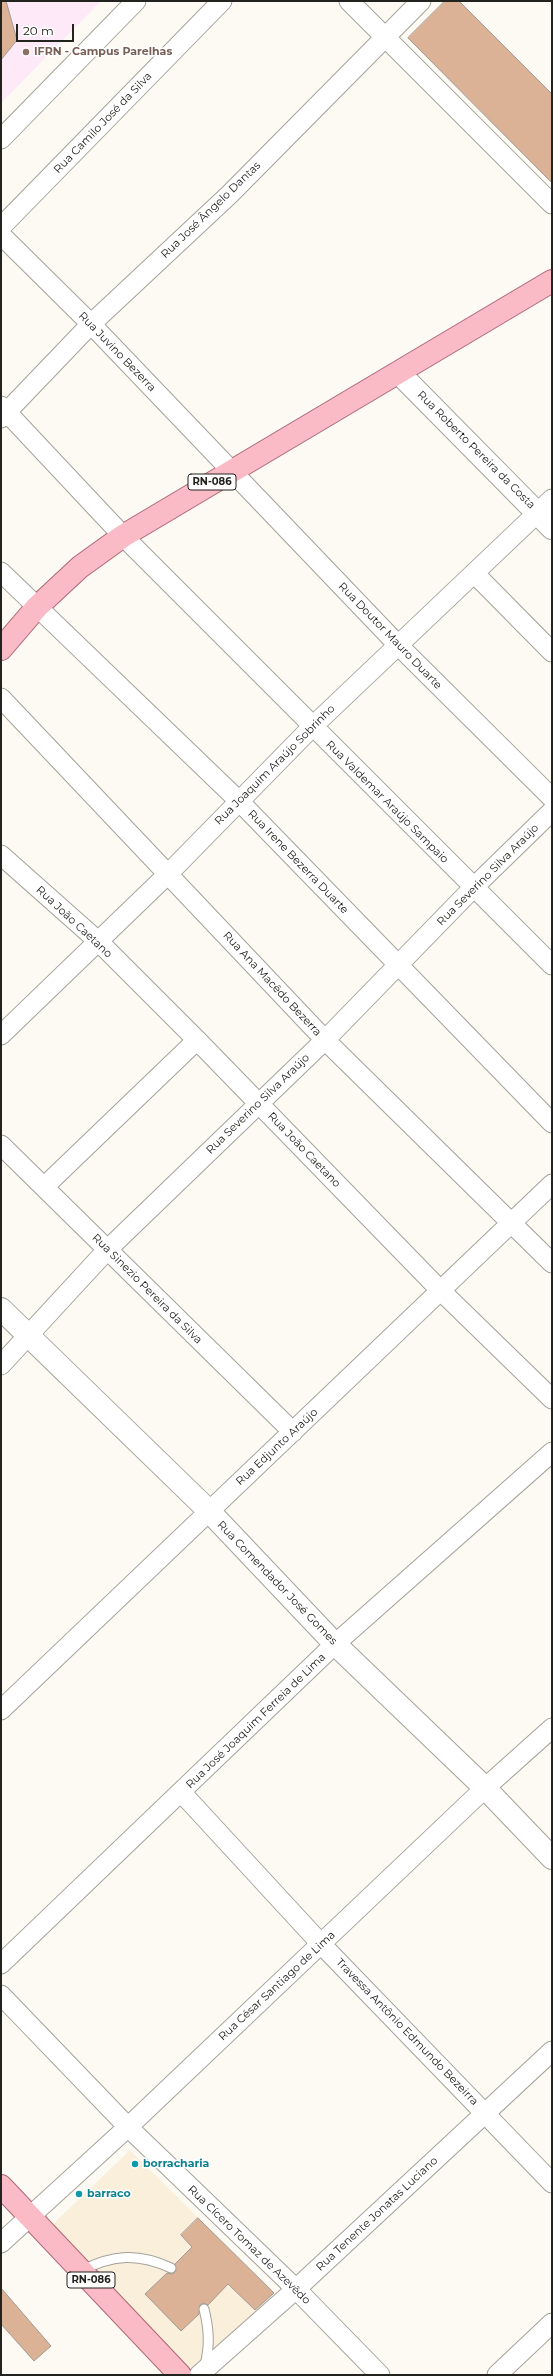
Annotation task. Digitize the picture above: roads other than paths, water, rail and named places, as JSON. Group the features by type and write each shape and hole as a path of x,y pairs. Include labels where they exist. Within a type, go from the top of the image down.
{"main road":[{"name":"RN-086","path":"1,649 37,607 80,567 123,536 230,471 399,373 552,280"},
{"name":"RN-086","path":"1,2186 180,2375"}],"street":[{"path":"1,139 136,1"},
{"name":"Rua Camilo José da Silva","path":"1,227 222,1"},
{"path":"349,1 552,204"},
{"name":"Rua José Ângelo Dantas","path":"3,412 91,324 230,194 421,1"},
{"name":"Rua Juvino Bezerra","path":"1,235 91,324 230,471"},
{"name":"Rua Roberto Pereira da Costa","path":"399,373 547,513"},
{"name":"Rua Valdemar Araújo Sampaio","path":"3,412 312,727 552,965"},
{"name":"Rua Doutor Mauro Duarte","path":"230,471 399,646 552,798"},
{"name":"Rua Joaquim Araújo Sobrinho","path":"1,1035 168,874 312,727 399,646 474,573 547,513"},
{"path":"474,573 552,652"},
{"name":"Rua Irene Bezerra Duarte","path":"3,578 37,607 239,801 552,1123"},
{"name":"Rua Ana Macêdo Bezerra","path":"1,698 325,1040 552,1263"},
{"name":"Rua Severino Silva Araújo","path":"1,1365 107,1250 325,1040 399,966 473,888 552,812"},
{"name":"Rua João Caetano","path":"1,854 98,942 197,1040 441,1291 552,1399"},
{"path":"45,1186 197,1040"},
{"name":"Rua Sinezio Pereira da Silva","path":"1,1145 45,1186 107,1250 293,1432"},
{"name":"Rua Edjunto Araújo","path":"1,1710 208,1510 293,1432 552,1184"},
{"name":"Rua Comendador José Gomes","path":"1,1309 208,1510 335,1644 485,1788 552,1858"},
{"name":"Rua José Joaquim Ferreia de Lima","path":"1,1964 335,1644 552,1452"},
{"name":"Rua César Santiago de Lima","path":"1,2243 31,2218 485,1788 552,1728"},
{"name":"Travessa Antônio Edmundo Bezeirra","path":"181,1792 322,1944 487,2113 552,2183"},
{"name":"Rua Cícero Tomaz de Azevêdo","path":"1,1995 128,2127 296,2289 380,2375"},
{"name":"Rua Tenente Jonatas Luciano","path":"201,2372 296,2289 487,2113 552,2050"},
{"path":"497,2375 552,2323"}],"lane":[{"path":"81,2271 106,2259 123,2256 140,2257 171,2268"},
{"path":"201,2372 209,2349 209,2329 204,2309"}],"place":[{"name":"IFRN - Campus Parelhas","path":"26,52"},
{"name":"borracharia","path":"135,2164"},
{"name":"barraco","path":"79,2194"}]}
